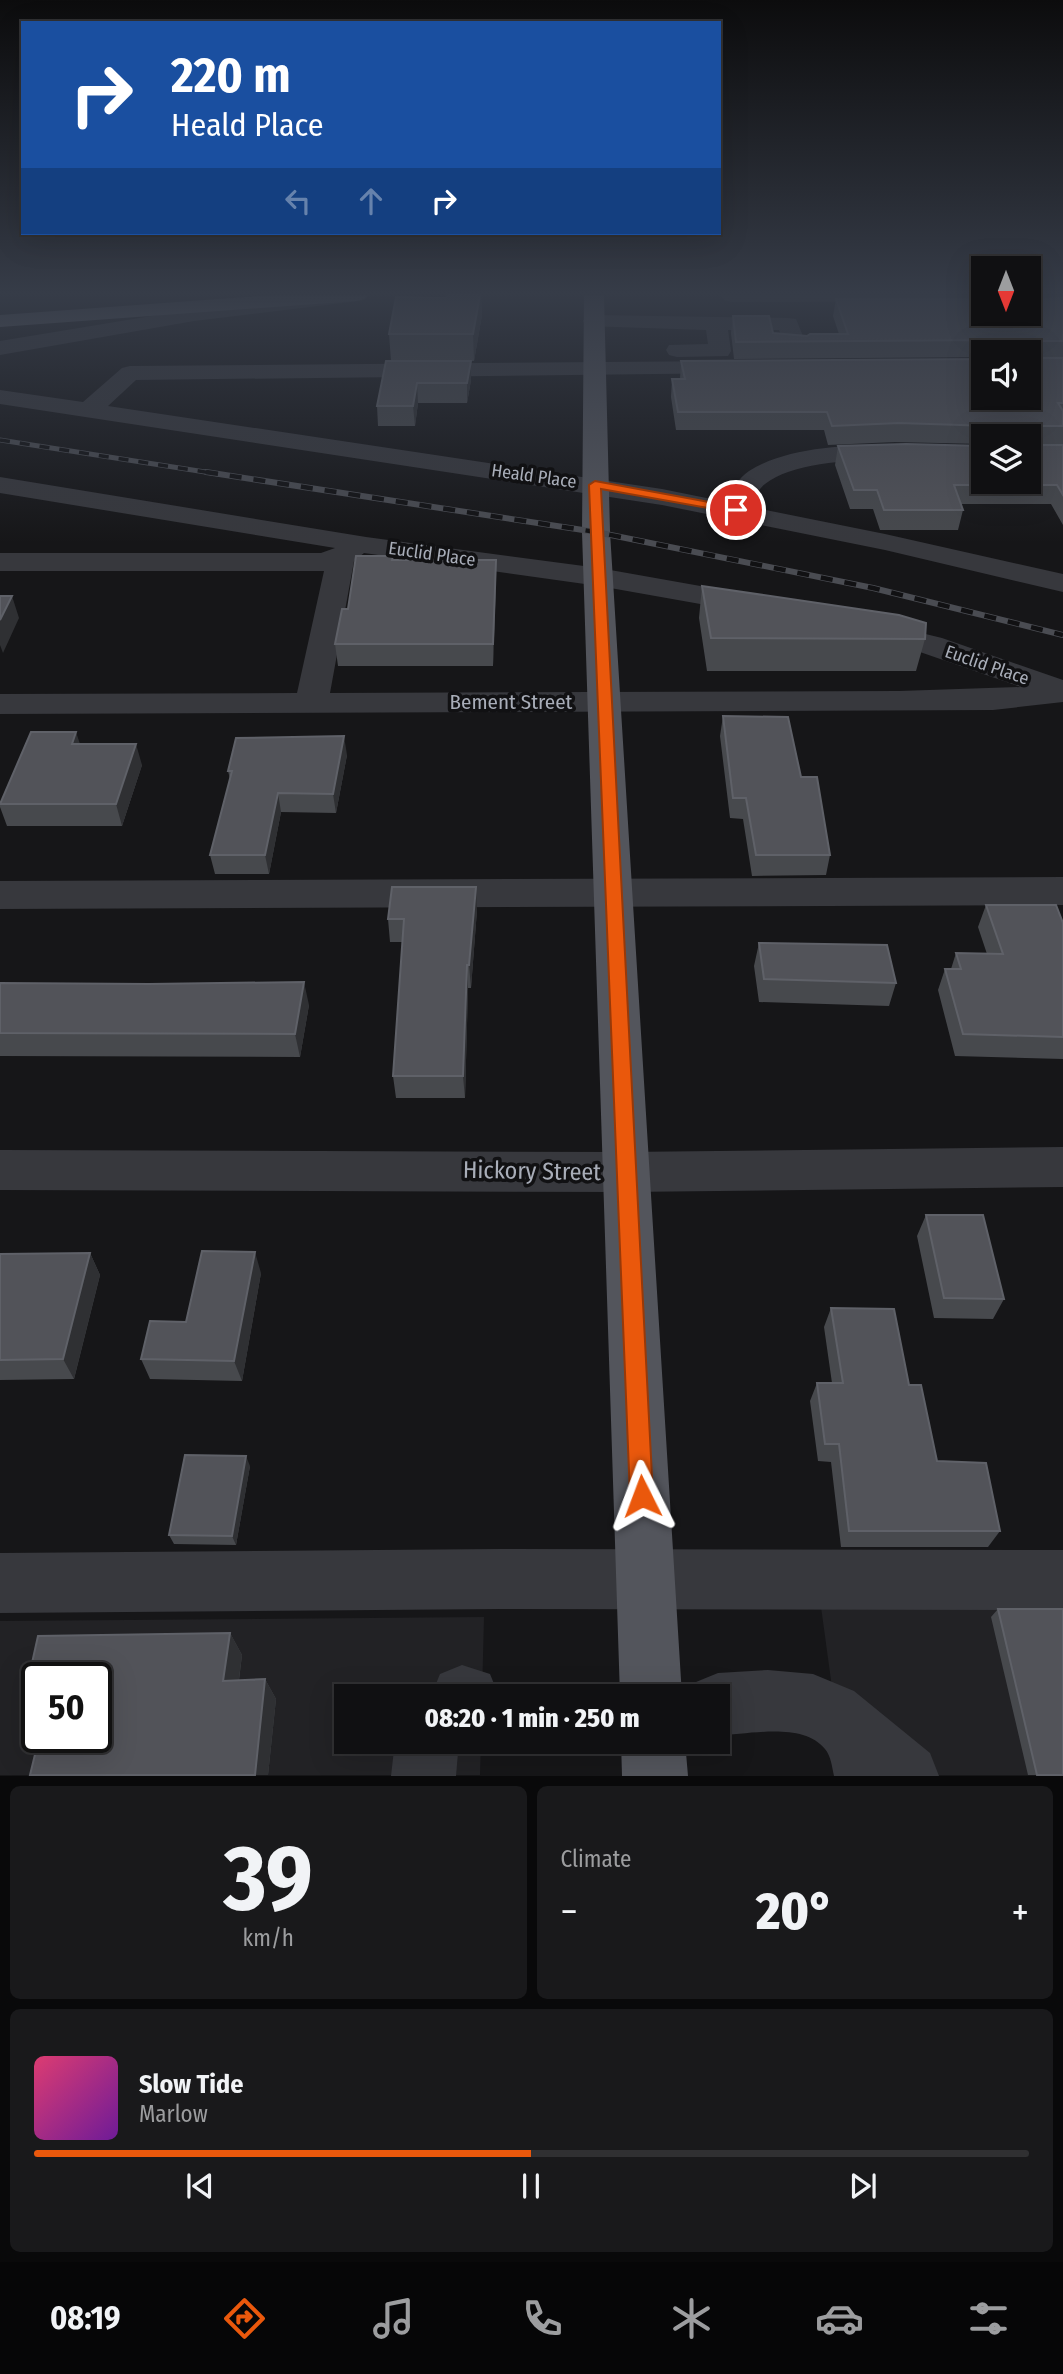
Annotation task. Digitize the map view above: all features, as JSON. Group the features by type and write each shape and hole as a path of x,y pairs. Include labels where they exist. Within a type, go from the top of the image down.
{"main road":[{"path":"594,378 595,485 650,1684"},
{"path":"654,1754 655,1776"}],"street":[{"path":"88,411 125,378"},
{"name":"Heald Place","path":"0,397 595,485 736,510 1057,578"},
{"path":"736,510 756,478 779,467 810,458 971,454"},
{"name":"Euclid Place","path":"0,485 354,551 599,577 778,608"},
{"path":"0,562 325,562 354,551"},
{"path":"312,702 354,551"},
{"name":"Euclid Place","path":"841,622 931,645 1063,692"},
{"name":"Bement Street","path":"0,704 980,700 1063,692"},
{"path":"0,895 1063,891"},
{"name":"Hickory Street","path":"0,1170 625,1172 1063,1167"},
{"path":"0,1583 646,1579 1063,1580"},
{"path":"730,1704 803,1702 826,1707 856,1750 907,1776"},
{"path":"423,1776 426,1754"}],"shaded area":[{"path":"1063,1603 1063,1775 844,1775 821,1607"},
{"path":"484,1617 482,1684 334,1684 334,1754 481,1754 480,1775 0,1775 0,1621"}],"building":[{"path":"383,378 468,378 467,383 417,383 413,406 377,406"},
{"path":"971,378 971,410 1041,410 1041,378 1063,378 1063,403 1058,403 1063,411 1063,426 899,423 832,426 827,412 678,412 672,379"},
{"path":"1041,445 1063,445 1063,495 1057,485 1041,485"},
{"path":"838,446 971,446 971,485 954,485 963,510 884,510 877,490 854,490"},
{"path":"356,556 393,556 392,560 496,560 493,644 335,644 342,609 348,609"},
{"path":"702,586 899,615 926,623 925,639 711,638"},
{"path":"0,596 12,596 0,620"},
{"path":"723,716 788,717 801,777 817,777 830,855 756,855 746,798 733,798"},
{"path":"31,732 76,732 72,744 136,744 116,804 0,804"},
{"path":"344,736 333,794 278,793 265,855 210,855 232,771 228,771 236,738"},
{"path":"392,887 476,887 467,965 463,1076 393,1076 404,919 388,919"},
{"path":"986,905 1056,905 1063,923 1063,1037 963,1034 945,969 961,969 956,953 1003,954"},
{"path":"759,943 887,945 896,983 764,979"},
{"path":"304,982 295,1034 0,1033 0,983"},
{"path":"926,1215 983,1215 1004,1299 944,1298"},
{"path":"202,1251 255,1252 234,1361 141,1359 150,1321 186,1322"},
{"path":"90,1253 63,1359 0,1360 0,1254"},
{"path":"831,1308 894,1309 909,1385 921,1385 937,1461 986,1463 1000,1531 849,1531 839,1444 825,1444 817,1383 843,1383"},
{"path":"185,1455 246,1456 232,1536 169,1535"},
{"path":"998,1609 1063,1609 1063,1775 1037,1775"},
{"path":"230,1633 223,1681 265,1679 255,1775 30,1775 35,1753 112,1753 112,1662 32,1662 38,1636"}],"railway":[{"path":"0,440 218,474"},
{"path":"206,472 596,532 873,588 1063,635"}],"route":[{"path":"642,1496 622,1118 595,485 736,510"}]}
